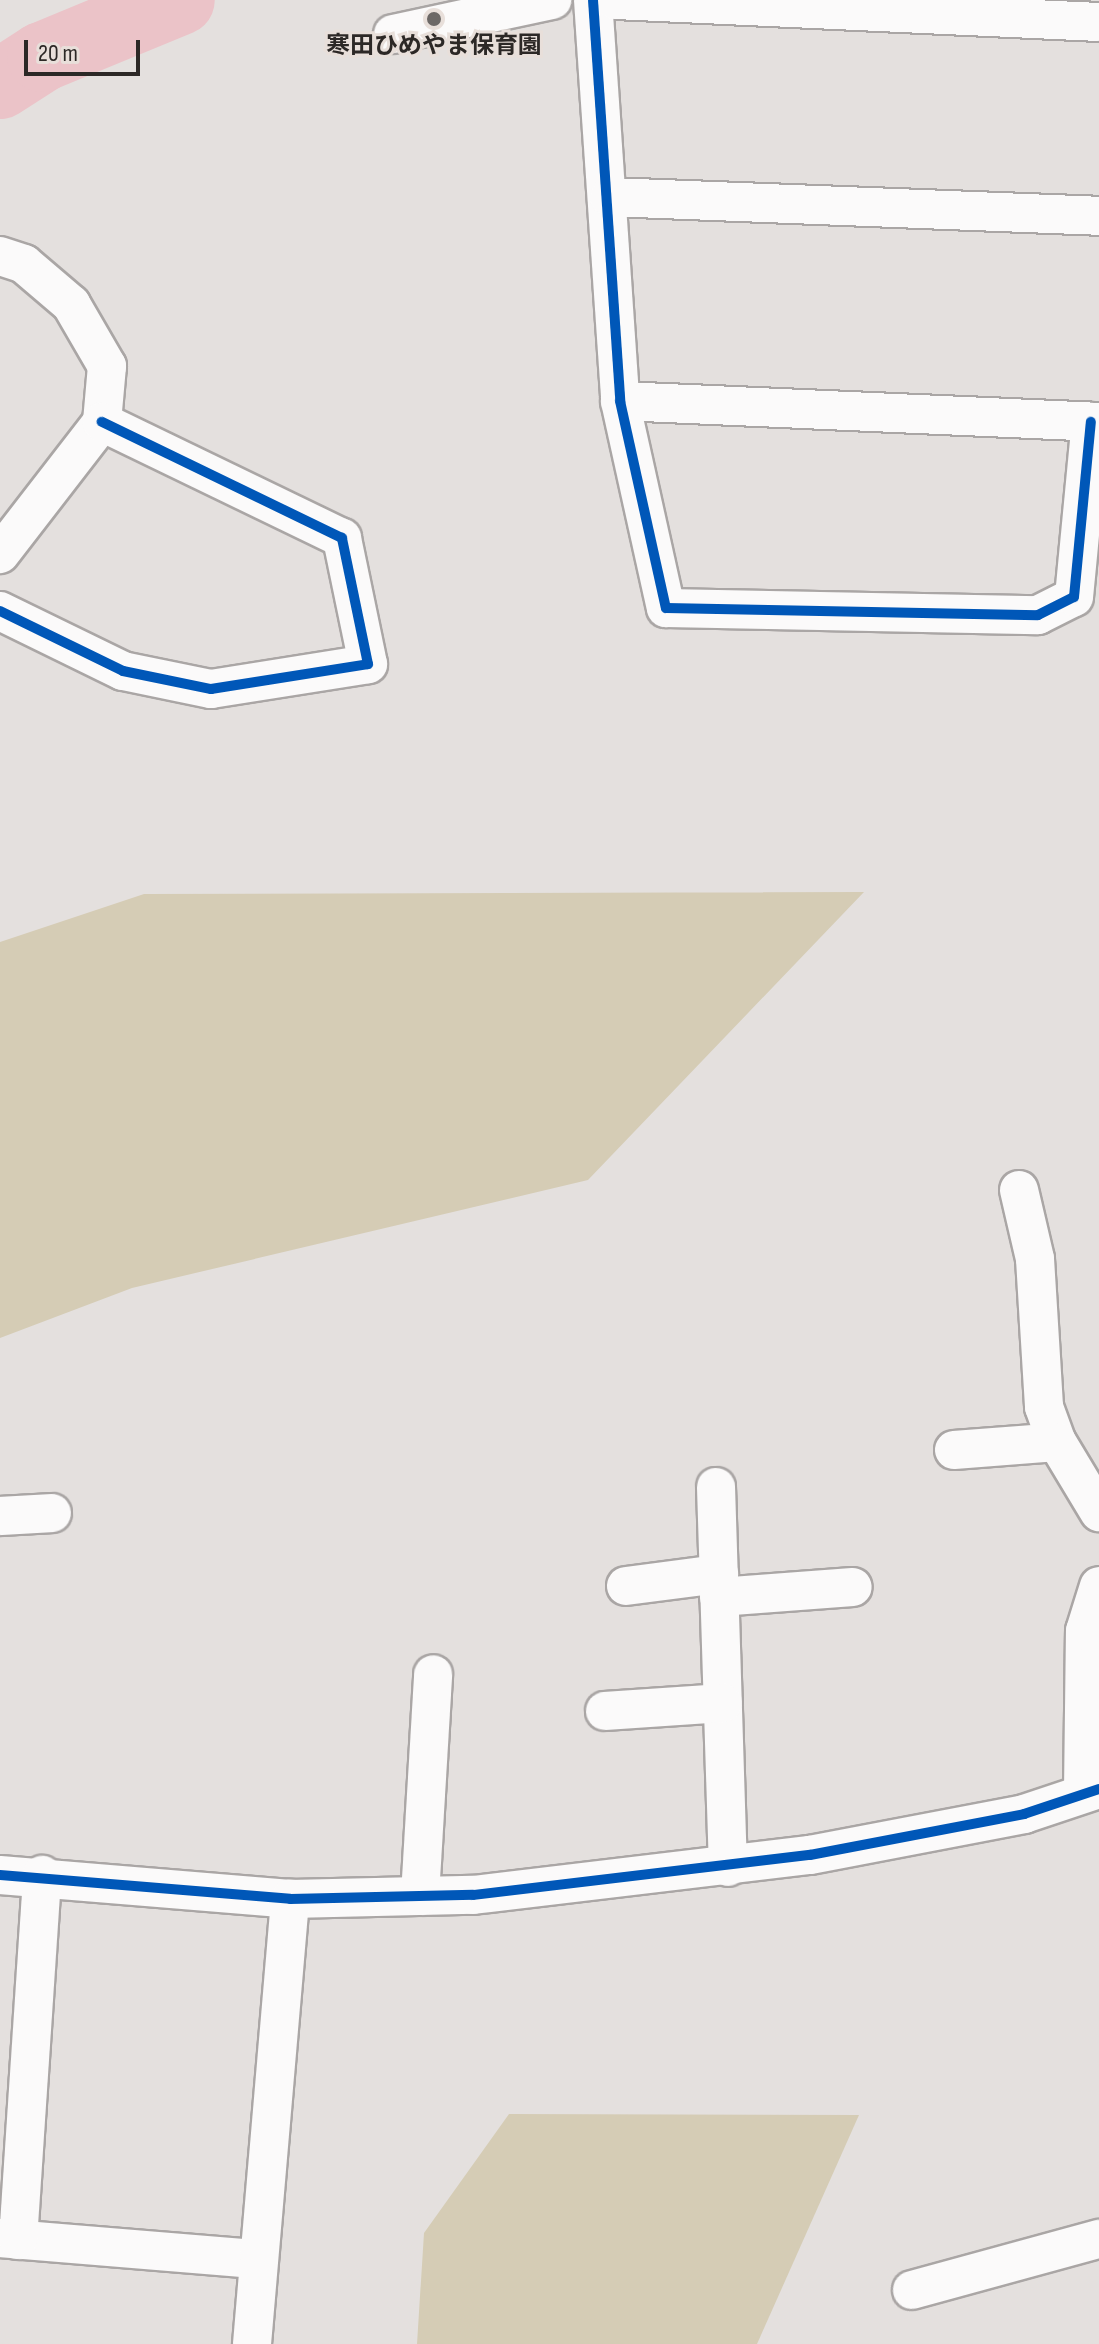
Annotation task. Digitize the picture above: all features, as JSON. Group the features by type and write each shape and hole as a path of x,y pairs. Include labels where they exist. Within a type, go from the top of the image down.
{"street":[{"path":"393,34 552,0"},
{"path":"593,0 609,197 620,401 666,608 1038,615 1074,597 1095,422 620,401"},
{"path":"615,0 1009,9 1099,22"},
{"path":"609,197 1099,216"},
{"path":"0,256 24,264 71,304 107,366 102,422 0,554"},
{"path":"0,611 123,671 211,689 368,664 342,538 102,422"},
{"path":"1019,1190 1035,1259 1044,1407 1057,1442 1099,1512"},
{"path":"954,1450 1057,1442"},
{"path":"716,1487 728,1867"},
{"path":"0,1516 52,1513"},
{"path":"626,1586 853,1587"},
{"path":"0,1875 42,1875 290,1899 420,1896 728,1867 1024,1814 1091,1791 1085,1631 1099,1586"},
{"path":"420,1896 433,1674"},
{"path":"605,1711 723,1703"},
{"path":"42,1875 9,2239 257,2259"},
{"path":"252,2344 290,1899"},
{"path":"912,2290 1099,2239"}],"shaded area":[{"path":"864,892 588,1180 132,1288 0,1338 0,942 144,894"},
{"path":"509,2114 859,2115 757,2344 417,2344 424,2233"}],"waterway":[{"path":"0,84 42,57 180,0"}],"cycle path":[{"path":"593,0 620,401 666,608 1038,615 1074,597 1091,422"},
{"path":"0,611 123,671 211,689 368,664 342,538 102,422"},
{"path":"0,1875 290,1899 473,1895 810,1855 1024,1814 1099,1789"}],"place":[{"name":"寒田ひめやま保育園","path":"434,19"}]}
